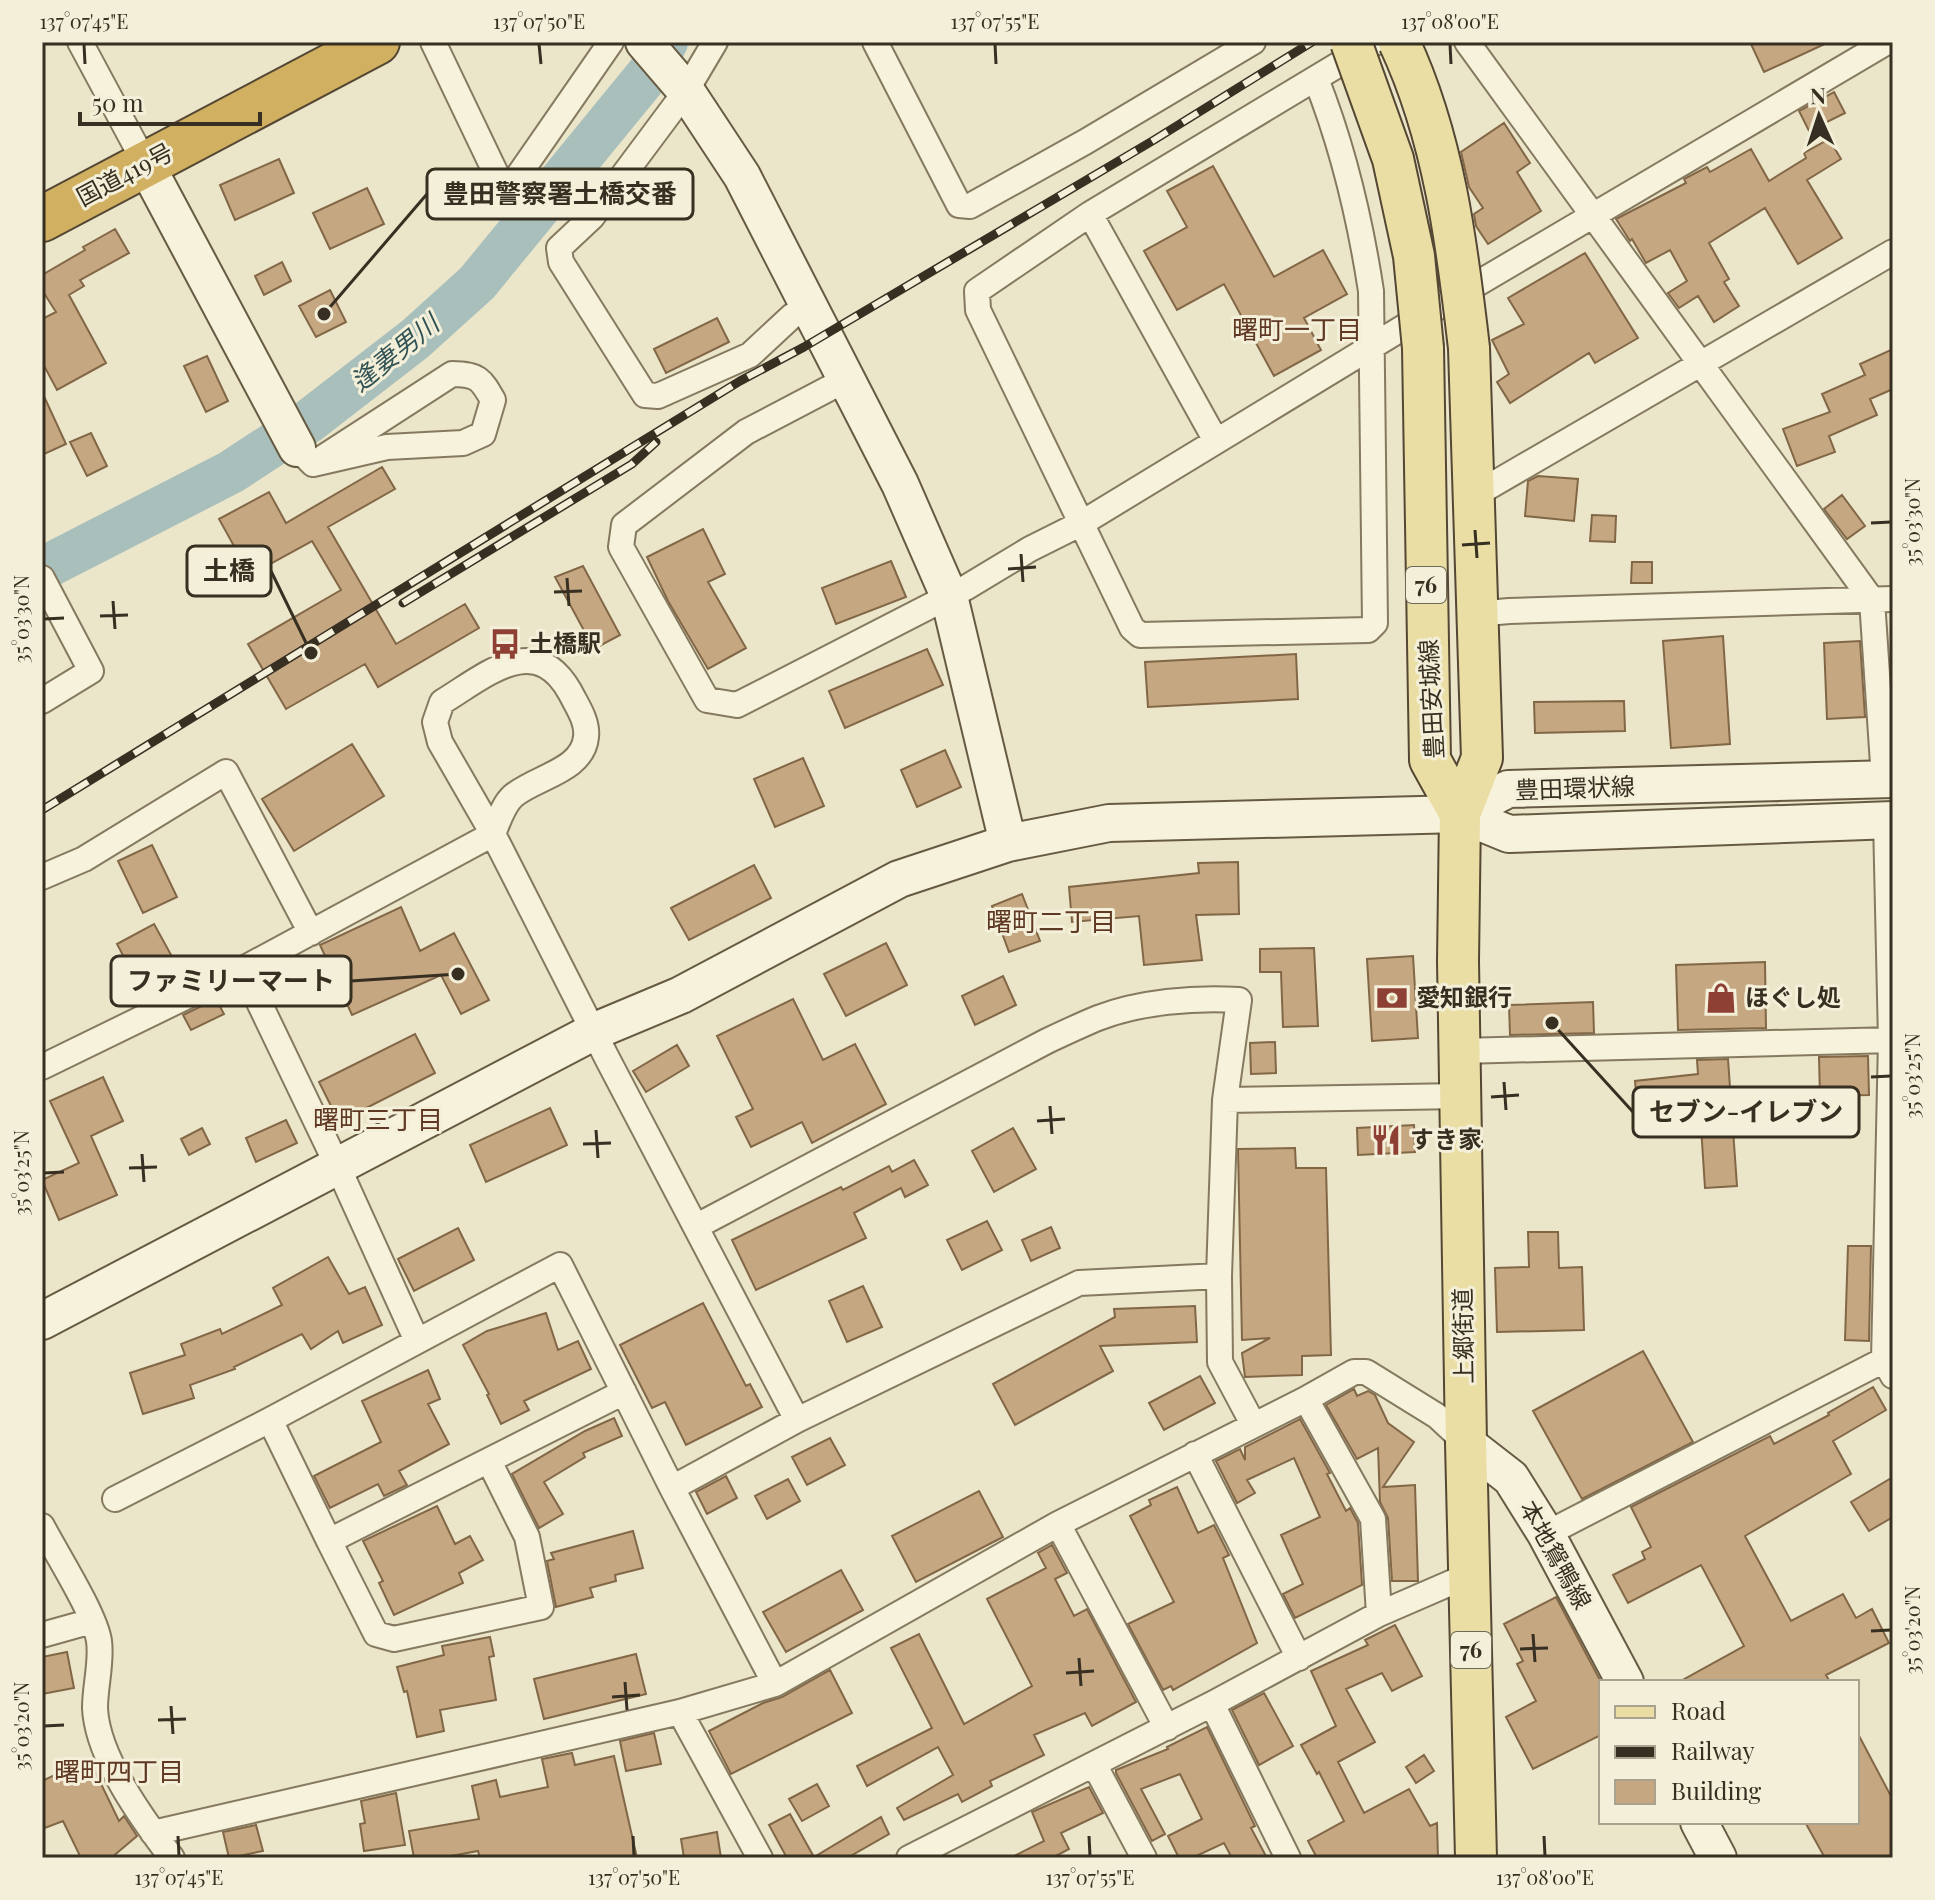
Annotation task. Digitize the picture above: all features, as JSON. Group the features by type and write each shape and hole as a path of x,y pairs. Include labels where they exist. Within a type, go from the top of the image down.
{"highway":[{"name":"国道419号","path":"42,219 377,42"}],"main road":[{"name":"豊田安城線","path":"1351,42 1393,159 1414,256 1423,348 1430,760 1460,814"},
{"name":"豊田安城線","path":"1399,42 1436,144 1457,245 1469,348 1482,758 1460,814"},
{"name":"上郷街道","path":"1460,814 1458,961 1476,1858"}],"street":[{"path":"80,42 267,395 305,456"},
{"path":"433,42 499,180 509,189 611,42"},
{"path":"644,42 686,91 742,176 900,484 949,596 1008,843"},
{"path":"715,42 686,91 592,217 559,248 561,262 645,395 658,396 750,355 792,316 809,306"},
{"path":"875,42 959,205 970,206 1253,42"},
{"path":"1316,79 1330,115 1363,238 1371,291 1375,623 1368,630 1140,635 1132,628 978,310 977,291 1090,214 1376,42"},
{"path":"1467,42 1701,365 1882,600 1888,779"},
{"path":"847,379 746,432 624,525 621,547 707,700 737,705 949,596 1082,523 1887,42"},
{"path":"1090,214 1216,441"},
{"path":"1473,496 1893,252"},
{"path":"452,374 471,374 483,383 493,400 483,434 463,443 305,456 452,374"},
{"path":"42,578 91,671 42,701"},
{"path":"1476,614 1882,600"},
{"path":"42,1067 243,969 493,834 512,797 571,763 583,752 587,734 582,715 560,674 541,661 501,666 442,702 435,722 440,742 493,834 797,1420"},
{"path":"42,877 84,859 226,772 311,933"},
{"path":"462,779 480,790 512,797"},
{"name":"豊田環状線","path":"1460,814 1508,789 1888,779"},
{"path":"42,1321 595,1031 681,995 899,879 1008,843 1109,823 1460,814"},
{"name":"豊田環状線","path":"1460,814 1509,834 1890,820"},
{"path":"1546,1534 1890,1365 1890,820"},
{"path":"243,969 417,1341"},
{"path":"697,1226 1047,1041 1100,1017 1207,998 1239,1000 1225,1100 1219,1276 1220,1362 1253,1424"},
{"path":"1461,1051 1892,1040"},
{"path":"1225,1100 1461,1096"},
{"path":"115,1499 560,1265 775,1684"},
{"path":"672,1488 797,1420 1079,1283 1219,1276"},
{"path":"153,1833 680,1712 775,1684 1058,1524 1354,1372 1366,1372 1437,1416 1466,1443"},
{"path":"329,1541 624,1392"},
{"path":"1306,1399 1373,1519 1379,1614"},
{"path":"270,1420 376,1634 394,1639 541,1607 527,1537 489,1461"},
{"name":"本地鴛鴨線","path":"1466,1443 1511,1478 1546,1534 1624,1680"},
{"path":"1195,1454 1299,1658"},
{"path":"1058,1524 1167,1728"},
{"path":"42,1526 92,1621 99,1641 95,1711 104,1745 125,1792 172,1858"},
{"path":"909,1858 1167,1728 1379,1614 1469,1575"},
{"path":"42,1635 92,1621"},
{"path":"1212,1704 1288,1858"},
{"path":"680,1712 760,1858"},
{"path":"1094,1764 1144,1858"},
{"path":"1700,1824 1718,1858"}],"building":[{"path":"1750,42 1829,42 1764,72"},
{"path":"1834,92 1845,113 1809,131 1799,111"},
{"path":"1504,123 1530,163 1517,172 1541,211 1488,244 1476,226 1474,214 1483,208 1469,187 1461,152"},
{"path":"1829,139 1841,159 1807,180 1842,238 1798,264 1765,208 1709,243 1729,279 1724,282 1739,306 1714,322 1698,296 1679,308 1668,293 1687,281 1670,250 1646,263 1616,219 1686,183 1684,179 1707,167 1710,172 1751,149 1769,181 1806,158 1804,153"},
{"path":"279,159 294,193 235,220 220,185"},
{"path":"1213,166 1274,277 1323,250 1347,294 1304,318 1321,350 1274,376 1224,284 1177,310 1144,251 1187,227 1167,191"},
{"path":"367,188 384,224 330,249 313,213"},
{"path":"115,229 129,253 80,280 84,286 69,295 106,363 57,390 42,362 42,319 56,312 42,290 42,275"},
{"path":"1585,253 1638,338 1595,363 1589,353 1510,403 1497,382 1509,374 1492,340 1524,324 1508,298"},
{"path":"282,262 291,281 264,295 255,276"},
{"path":"330,290 346,322 316,337 299,306"},
{"path":"717,318 729,342 666,373 654,349"},
{"path":"1893,349 1893,389 1870,399 1877,415 1829,436 1835,452 1797,466 1783,429 1830,412 1822,394 1865,375 1860,364"},
{"path":"207,356 228,401 206,412 184,366"},
{"path":"42,392 66,444 42,455"},
{"path":"91,433 107,466 87,476 70,442"},
{"path":"382,467 395,489 328,527 396,644 465,604 479,628 378,687 365,664 286,709 248,644 341,590 312,541 250,575 219,519 269,492 286,523"},
{"path":"1538,476 1578,479 1574,521 1525,516 1528,481"},
{"path":"1842,495 1865,526 1847,539 1824,509"},
{"path":"1592,515 1616,516 1615,542 1590,541"},
{"path":"703,529 725,574 708,582 746,648 708,669 668,601 647,557"},
{"path":"891,561 906,597 836,624 822,588"},
{"path":"1632,562 1652,562 1652,583 1631,583"},
{"path":"583,566 620,635 594,649 555,577"},
{"path":"1723,636 1730,744 1671,748 1663,641"},
{"path":"1860,641 1865,717 1827,719 1824,643"},
{"path":"927,649 943,685 845,728 829,691"},
{"path":"1296,654 1298,699 1148,707 1145,662"},
{"path":"1624,701 1625,731 1535,733 1534,702"},
{"path":"352,744 384,796 294,851 262,799"},
{"path":"945,750 961,787 917,807 901,770"},
{"path":"803,758 824,806 775,827 754,779"},
{"path":"152,845 177,897 143,913 118,861"},
{"path":"1238,862 1239,914 1196,915 1202,960 1144,965 1139,916 1072,922 1069,887 1199,873 1198,863"},
{"path":"754,865 771,898 689,940 671,908"},
{"path":"1022,894 1040,941 1009,952 992,906"},
{"path":"401,907 420,951 454,933 489,1000 461,1014 441,975 352,1015 320,945"},
{"path":"154,924 175,962 137,982 117,944"},
{"path":"886,943 907,985 846,1016 824,974"},
{"path":"1314,948 1318,1026 1283,1027 1281,972 1260,972 1260,949"},
{"name":"愛知銀行","path":"1413,956 1418,1038 1372,1041 1367,959"},
{"name":"ほぐし処","path":"1765,962 1766,1028 1678,1030 1676,965"},
{"path":"1003,976 1016,1005 975,1025 962,996"},
{"path":"216,999 224,1014 191,1030 183,1015"},
{"path":"793,999 823,1060 855,1044 886,1104 812,1143 802,1122 751,1147 736,1117 753,1109 717,1036"},
{"path":"1593,1002 1594,1033 1510,1035 1509,1005"},
{"path":"415,1034 435,1073 339,1122 319,1082"},
{"path":"1275,1042 1276,1073 1251,1074 1250,1043"},
{"path":"677,1045 689,1066 646,1092 633,1071"},
{"path":"1868,1056 1869,1095 1820,1096 1819,1057"},
{"path":"1728,1059 1737,1186 1705,1188 1700,1111 1638,1116 1635,1081 1698,1074 1697,1060"},
{"path":"103,1077 123,1121 91,1136 117,1195 59,1220 42,1180 79,1163 50,1101"},
{"path":"550,1108 567,1145 486,1182 470,1145"},
{"path":"286,1120 297,1143 256,1162 246,1138"},
{"name":"すき家","path":"1414,1125 1415,1152 1358,1155 1357,1128"},
{"path":"202,1128 210,1144 189,1155 181,1139"},
{"path":"1013,1128 1036,1169 994,1192 972,1151"},
{"path":"1295,1148 1296,1168 1326,1168 1331,1355 1302,1356 1302,1375 1245,1377 1242,1353 1270,1338 1242,1340 1238,1149"},
{"path":"914,1160 928,1185 905,1197 901,1188 854,1213 866,1238 756,1290 732,1240 841,1187 843,1190 889,1166 892,1172"},
{"path":"987,1221 1002,1250 962,1270 947,1240"},
{"path":"1051,1227 1060,1248 1031,1261 1022,1240"},
{"path":"458,1228 474,1260 414,1291 398,1259"},
{"path":"1528,1232 1558,1232 1559,1268 1582,1267 1584,1330 1497,1332 1495,1268 1529,1267"},
{"path":"1848,1246 1871,1246 1869,1341 1845,1340"},
{"path":"328,1257 349,1294 365,1287 382,1325 343,1343 338,1331 311,1349 302,1334 235,1369 190,1385 194,1398 143,1414 130,1373 185,1355 181,1344 220,1329 222,1334 282,1305 273,1288"},
{"path":"863,1286 882,1327 847,1342 829,1301"},
{"path":"703,1303 746,1386 750,1384 762,1407 686,1445 665,1402 652,1408 620,1345"},
{"path":"1195,1306 1197,1342 1100,1346 1113,1371 1015,1425 993,1384 1115,1317 1114,1309"},
{"path":"546,1313 558,1350 578,1341 591,1369 524,1401 529,1410 501,1424 463,1345 487,1331"},
{"path":"1643,1351 1693,1442 1582,1499 1533,1411"},
{"path":"428,1370 440,1399 428,1404 449,1444 399,1471 407,1485 384,1496 378,1484 330,1508 314,1476 381,1442 362,1401"},
{"path":"1200,1376 1215,1403 1164,1430 1149,1403"},
{"path":"1873,1387 1886,1410 1833,1441 1851,1474 1745,1536 1791,1621 1843,1594 1856,1618 1872,1609 1889,1643 1826,1675 1829,1680 1683,1680 1744,1646 1701,1565 1628,1603 1613,1575 1645,1559 1642,1552 1651,1547 1631,1507 1770,1436 1774,1444"},
{"path":"1354,1389 1357,1396 1368,1391 1375,1395 1388,1423 1414,1442 1383,1487 1415,1485 1418,1581 1392,1581 1388,1518 1380,1502 1378,1448 1357,1459 1326,1405"},
{"path":"614,1418 622,1436 583,1453 585,1457 544,1482 563,1514 539,1528 512,1474 585,1431"},
{"path":"1300,1419 1330,1473 1327,1474 1346,1511 1350,1508 1358,1523 1362,1585 1295,1618 1283,1594 1303,1584 1281,1535 1320,1517 1294,1458 1247,1480 1255,1493 1237,1503 1216,1461 1240,1449 1245,1460 1245,1447"},
{"path":"830,1438 845,1465 807,1485 792,1457"},
{"path":"726,1476 737,1498 707,1514 696,1492"},
{"path":"1893,1477 1893,1517 1869,1531 1851,1502"},
{"path":"788,1479 800,1501 767,1519 755,1496"},
{"path":"1177,1487 1198,1533 1214,1525 1229,1555 1223,1558 1257,1643 1173,1690 1171,1686 1163,1690 1128,1624 1174,1602 1130,1516 1151,1505 1149,1500"},
{"path":"979,1491 1003,1537 916,1582 892,1536"},
{"path":"437,1506 455,1544 470,1536 483,1560 459,1573 463,1583 394,1615 379,1583 383,1581 363,1541"},
{"path":"633,1531 643,1568 615,1575 616,1581 590,1588 593,1597 556,1607 547,1561 554,1559 551,1553"},
{"path":"1052,1545 1067,1573 1055,1579 1074,1616 1087,1609 1136,1702 1092,1726 1085,1713 1034,1735 1044,1755 990,1781 992,1786 962,1802 958,1794 904,1820 897,1808 953,1775 938,1747 867,1786 857,1766 932,1728 891,1648 919,1634 964,1724 1032,1686 987,1599 1046,1568 1038,1553"},
{"path":"841,1570 863,1610 786,1652 763,1612"},
{"path":"1556,1597 1600,1680 1599,1736 1533,1769 1506,1717 1536,1701 1517,1664 1523,1661 1504,1624"},
{"path":"1395,1625 1422,1676 1392,1691 1382,1673 1346,1689 1375,1742 1338,1762 1364,1813 1409,1789 1430,1826 1437,1823 1438,1858 1317,1858 1308,1841 1344,1821 1301,1745 1336,1726 1311,1671 1368,1645 1365,1640"},
{"path":"490,1637 494,1656 489,1657 496,1700 440,1710 444,1731 417,1737 407,1691 404,1692 397,1667 444,1655 442,1646"},
{"path":"67,1652 74,1688 42,1694 42,1657"},
{"path":"636,1654 646,1694 544,1719 534,1679"},
{"path":"830,1670 852,1713 731,1774 709,1731 763,1703 782,1697"},
{"path":"1264,1693 1293,1746 1259,1765 1232,1710"},
{"path":"1207,1727 1255,1826 1251,1828 1267,1858 1232,1858 1224,1843 1192,1858 1179,1858 1168,1836 1202,1819 1180,1774 1141,1789 1165,1834 1152,1841 1116,1773 1116,1770 1168,1749"},
{"path":"654,1733 661,1764 626,1771 620,1741"},
{"path":"1859,1736 1893,1800 1893,1858 1825,1858 1806,1824 1859,1824"},
{"path":"572,1753 575,1765 614,1756 637,1858 480,1858 478,1851 440,1858 414,1858 409,1831 479,1819 472,1786 496,1780 500,1797 548,1787 542,1759"},
{"path":"1424,1755 1434,1771 1416,1783 1406,1767"},
{"path":"89,1759 119,1821 124,1816 137,1836 111,1858 81,1858 63,1821 42,1829 42,1781"},
{"path":"817,1784 829,1806 802,1821 789,1799"},
{"path":"1089,1787 1103,1813 1061,1833 1069,1849 1052,1858 1010,1858 1044,1841 1032,1812"},
{"path":"396,1793 405,1845 364,1851 360,1824 365,1823 361,1801"},
{"path":"790,1814 814,1857 881,1817 889,1834 847,1858 787,1858 769,1825"},
{"path":"256,1825 263,1851 229,1858 223,1832"},
{"path":"717,1832 721,1858 684,1858 681,1839"}],"waterway":[{"name":"逢妻男川","path":"42,569 231,472 309,421 415,339 477,283 649,73 666,42"}],"railway":[{"path":"42,810 740,381 804,347 1154,140 1312,42"},
{"path":"403,603 632,464 656,442"}],"place":[{"name":"豊田警察署土橋交番","path":"324,314"},
{"name":"土橋駅","path":"505,644"},
{"name":"土橋","path":"311,653"},
{"name":"ファミリーマート","path":"458,974"},
{"name":"愛知銀行","path":"1392,998"},
{"name":"ほぐし処","path":"1721,998"},
{"name":"セブン-イレブン","path":"1552,1023"},
{"name":"すき家","path":"1386,1140"}],"district":[{"name":"曙町一丁目","path":"1297,330"},
{"name":"曙町二丁目","path":"1051,922"},
{"name":"曙町三丁目","path":"378,1120"},
{"name":"曙町四丁目","path":"119,1772"}]}
